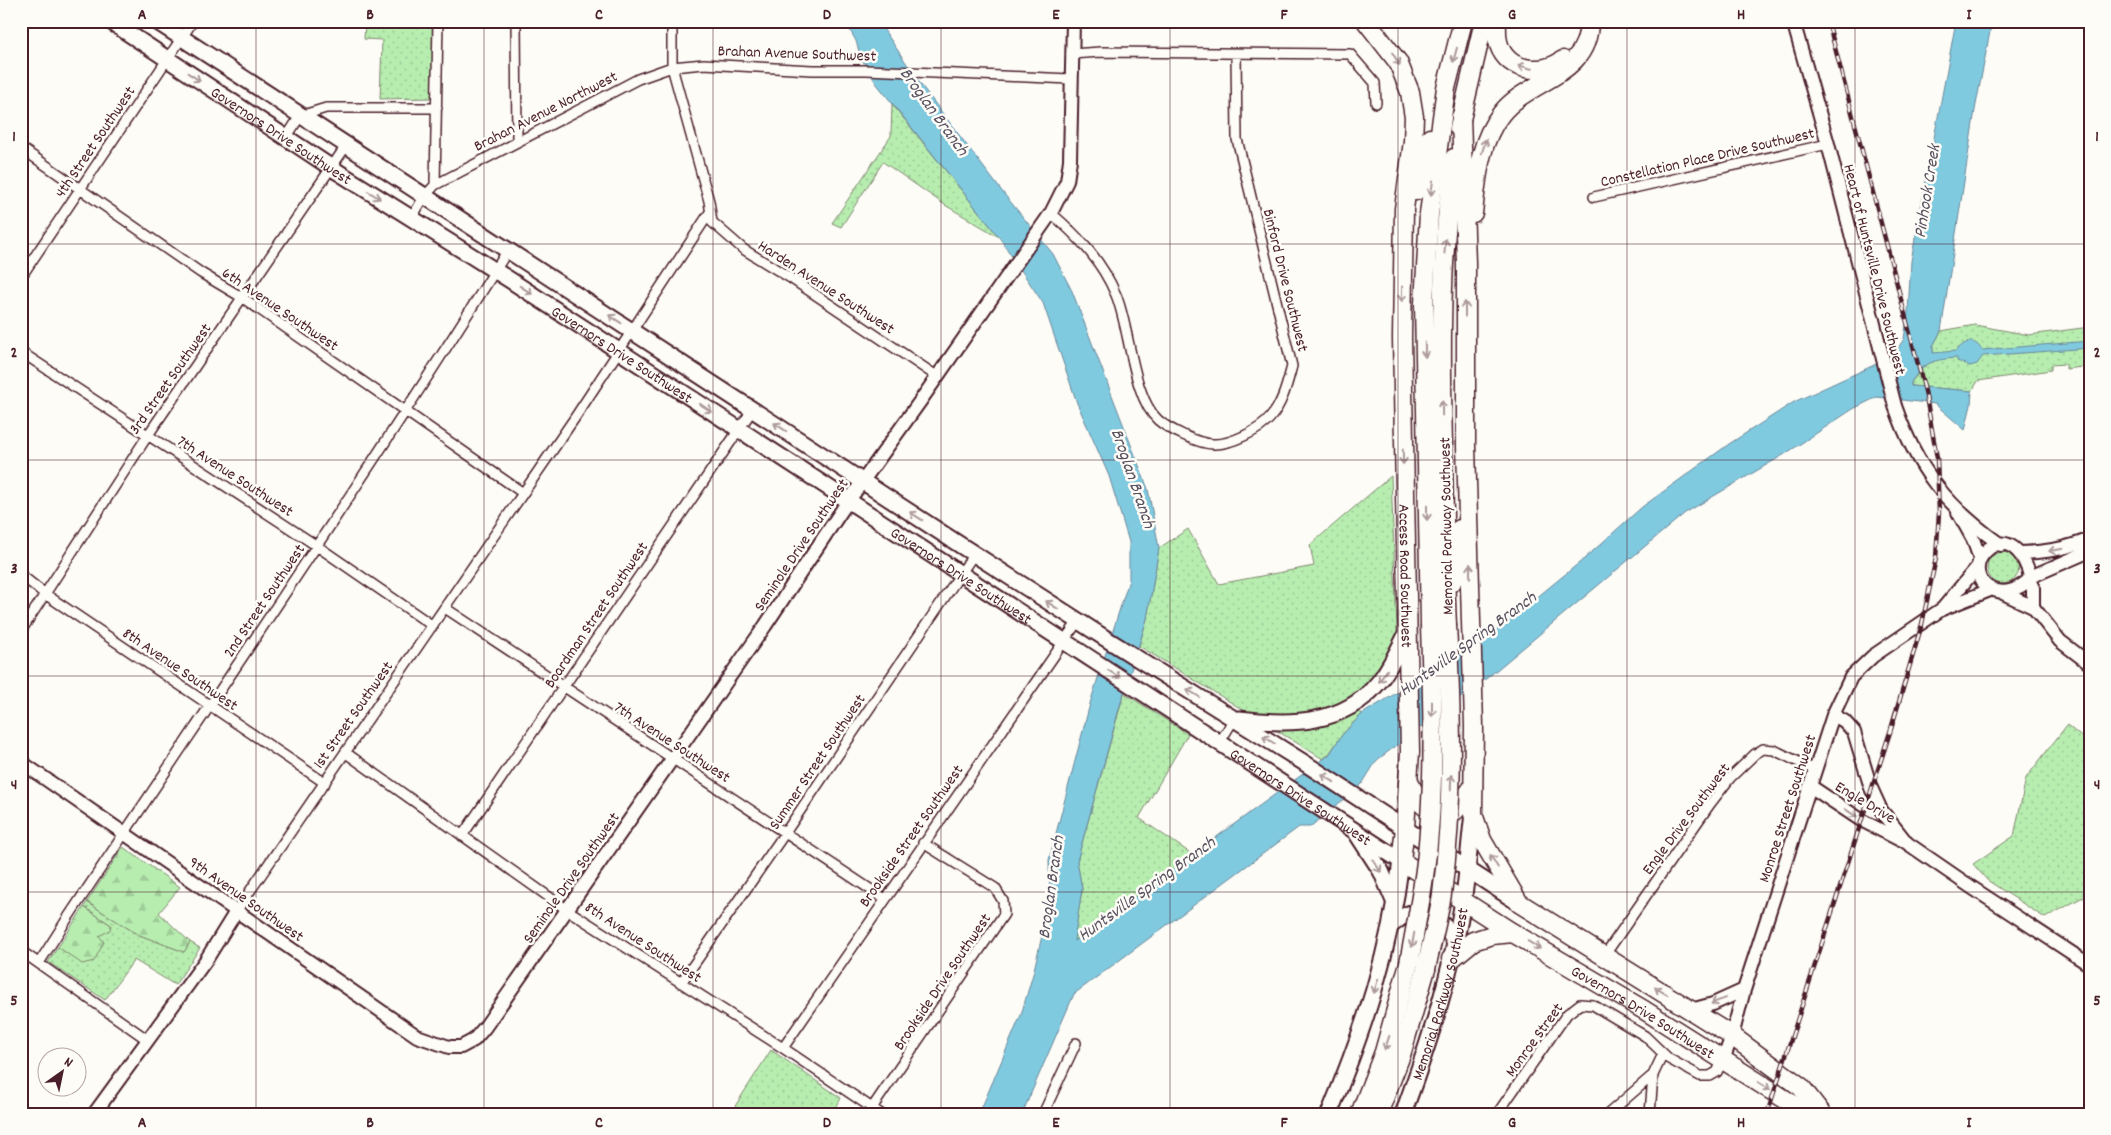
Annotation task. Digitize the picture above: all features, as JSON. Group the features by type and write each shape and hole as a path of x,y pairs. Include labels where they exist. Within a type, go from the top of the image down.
{"highway":[{"path":"1366,21 1398,62 1407,82 1413,104 1414,129 1404,210 1403,246"},
{"name":"Memorial Parkway Southwest","path":"1441,621 1424,303 1429,214 1446,88 1463,21"},
{"name":"Memorial Parkway Southwest","path":"1378,1114 1402,1054 1418,966 1423,884 1429,830 1444,564 1441,361 1448,203 1462,117 1484,21"},
{"path":"1497,21 1497,38 1504,54 1518,66 1538,69 1552,66 1569,53 1576,40 1578,21"},
{"path":"1466,263 1481,154 1490,130 1515,99 1575,61 1586,43 1589,21"},
{"path":"1403,246 1426,150 1446,88"},
{"path":"1462,117 1466,263 1467,479 1474,726 1473,814 1482,840 1519,903"},
{"name":"Access Road Southwest","path":"1401,861 1410,752 1402,418 1403,246"},
{"path":"1441,621 1467,479"},
{"path":"1408,778 1419,803 1430,810 1443,814 1455,811 1461,806 1474,786"},
{"name":"Governors Drive Southwest","path":"1401,861 1513,933 1794,1105 1822,1114"},
{"name":"Governors Drive Southwest","path":"1519,903 1732,1036 1801,1087 1822,1114"},
{"path":"1453,951 1474,940 1492,935 1513,933"},
{"name":"Memorial Parkway Southwest","path":"1360,1114 1418,966"}],"main road":[{"name":"Governors Drive Southwest","path":"110,21 166,60 619,351 1401,861"},
{"name":"Governors Drive Southwest","path":"156,21 424,197 633,330 862,482 1139,660 1353,794 1519,903"},
{"path":"1234,719 1291,722 1315,720 1351,707 1367,695 1378,682 1407,634"},
{"path":"1466,869 1473,814"},
{"path":"1329,1114 1365,1024 1379,977 1396,905 1381,871 1354,829"},
{"name":"Access Road Southwest","path":"1396,905 1401,861"},
{"name":"Memorial Parkway Southwest","path":"1403,1114 1429,1044 1453,951 1463,901 1466,869"},
{"path":"1391,925 1407,914 1426,914 1448,927 1453,951"}],"street":[{"name":"4th Street Southwest","path":"21,277 193,21"},
{"path":"435,185 438,21"},
{"path":"516,21 517,141"},
{"name":"Harden Avenue Southwest","path":"672,21 672,67 712,222 743,249 792,279 938,376"},
{"name":"Seminole Drive Southwest","path":"459,1047 474,1040 485,1027 765,626 848,501 938,376 1051,213 1067,181 1070,160 1070,79 1073,21"},
{"name":"Heart of Huntsville Drive Southwest","path":"1794,21 1828,144 1895,406 1904,433 1916,457 1943,497 2001,545"},
{"path":"1071,54 1101,52 1350,54 1375,84 1376,103"},
{"name":"Binford Drive Southwest","path":"1051,213 1068,228 1099,262 1108,278 1117,297 1142,392 1158,420 1186,436 1213,444 1249,435 1270,418 1284,395 1292,366 1237,139 1236,53"},
{"name":"Brahan Avenue Southwest","path":"672,67 704,64 812,70 867,70 1070,79"},
{"name":"Brahan Avenue Northwest","path":"411,219 424,197 435,185 638,79 672,67"},
{"path":"286,138 300,116 326,108 437,108"},
{"name":"Constellation Place Drive Southwest","path":"1594,197 1828,144"},
{"name":"3rd Street Southwest","path":"21,630 148,435 346,146"},
{"name":"6th Avenue Southwest","path":"21,148 201,272 243,298 523,493"},
{"name":"1st Street Southwest","path":"94,1114 206,960 237,910 433,626 619,351 710,212"},
{"name":"2nd Street Southwest","path":"39,964 124,833 406,412 508,250"},
{"name":"7th Avenue Southwest","path":"21,352 317,546 433,626"},
{"name":"Boardman Street Southwest","path":"462,836 753,409"},
{"name":"Heart of Huntsville Drive Southwest","path":"1957,510 1973,539 1979,563"},
{"path":"2001,545 2009,545 2021,553 2042,553 2069,548 2090,539"},
{"name":"Monroe Street Southwest","path":"1723,1060 1815,770 1833,715 1845,686 1859,668 1942,609 1989,549 2001,545"},
{"name":"Monroe Street Southwest","path":"1942,609 1996,591 2013,591 2029,578 2090,551"},
{"path":"2021,553 2033,588 2033,607"},
{"name":"Summer Street Southwest","path":"681,982 785,834 974,554"},
{"path":"1979,563 1981,580 1996,591 2033,607 2060,641 2090,664"},
{"name":"8th Avenue Southwest","path":"21,575 45,594 325,783"},
{"name":"7th Avenue Southwest","path":"445,608 885,899"},
{"name":"Brookside Street Southwest","path":"783,1048 1078,621"},
{"path":"1833,715 1844,720 1854,732 1871,788 1881,810 1907,843 2090,965"},
{"path":"1220,742 1234,719"},
{"name":"Engle Drive Southwest","path":"1604,956 1710,804 1730,778 1755,754 1763,749 1774,750 1815,770"},
{"name":"8th Avenue Southwest","path":"346,753 566,909 783,1048 881,1114"},
{"name":"9th Avenue Southwest","path":"21,762 417,1036 449,1047 459,1047"},
{"name":"Engle Drive","path":"1810,786 1861,820 1907,843"},
{"name":"Brookside Drive Southwest","path":"872,1108 1004,914 1003,901 994,888 923,843"},
{"path":"21,951 148,1040"},
{"path":"1691,1010 1713,1004 1744,990"},
{"name":"Monroe Street","path":"1497,1114 1567,1014 1580,1004 1593,1005 1645,1036 1668,1059 1700,1076 1710,1076 1717,1072 1723,1060"},
{"path":"1043,1114 1076,1043"},
{"path":"1650,1114 1653,1076 1663,1054"},
{"path":"1608,1114 1653,1076"}],"green space":[{"path":"365,21 432,21 435,98 380,99 382,40 364,39"},
{"path":"892,104 999,237 945,205 883,162 841,227 832,223 891,136"},
{"path":"1975,325 2029,335 2090,327 2090,366 2066,369 2066,364 2051,365 2051,370 1978,381 1972,391 1911,386 1911,382 1933,360 1933,346 1941,331"},
{"path":"1391,476 1397,630 1395,673 1375,696 1358,708 1362,714 1323,759 1139,646 1147,619 1159,548 1188,529 1219,584 1314,566 1310,545"},
{"path":"2003,552 2014,557 2019,568 2014,579 2003,584 1992,579 1987,568 1992,557"},
{"path":"1124,693 1188,734 1139,818 1193,855 1074,941 1082,889 1077,861"},
{"path":"2067,725 2090,744 2090,893 2045,918 1987,880 1973,864 2014,836 2026,778"},
{"path":"123,847 180,887 159,913 190,942 184,952 137,934 87,902"},
{"path":"87,902 137,934 184,952 190,942 200,948 175,985 134,960 105,1000 48,962 58,947 82,963 99,936 111,925 84,907"},
{"path":"84,907 111,925 110,930 99,936 104,942 94,961 82,964 58,947"},
{"path":"771,1050 841,1098 833,1114 730,1114"}],"water":[{"path":"845,21 878,21 921,85 1004,194 1053,254 1072,291 1148,489 1159,548 1147,619 1121,702 1077,861 1082,889 1074,941 1329,755 1342,735 1362,714 1487,638 1584,559 1642,507 1729,444 1794,402 1885,360 1895,352 1904,339 1908,312 1911,261 1956,21 1992,21 1975,110 1941,331 1933,346 1933,353 1956,351 1968,342 1975,343 1982,350 2090,341 2090,348 1983,356 1977,364 1970,366 1957,361 1957,358 1930,363 1916,375 1911,382 1911,386 1972,391 1965,430 1935,404 1877,397 1853,409 1785,454 1685,513 1487,678 1377,760 1362,784 1310,827 1299,827 1074,994 1022,1114 979,1114 1021,1015 1033,974 1050,902 1049,860 1091,700 1129,580 1129,542 1109,476 1077,403 1043,303 999,237 876,83 861,58 856,41"}],"railway":[{"path":"1767,1114 1891,729 1922,624 1936,558 1939,513 1937,458 1925,391 1828,21"}],"water label":[{"name":"Broglan Branch","path":"935,111"},
{"name":"Pinhook Creek","path":"1926,191"},
{"name":"Broglan Branch","path":"1134,478"},
{"name":"Huntsville Spring Branch","path":"1467,643"},
{"name":"Broglan Branch","path":"1050,887"},
{"name":"Huntsville Spring Branch","path":"1146,888"}]}
